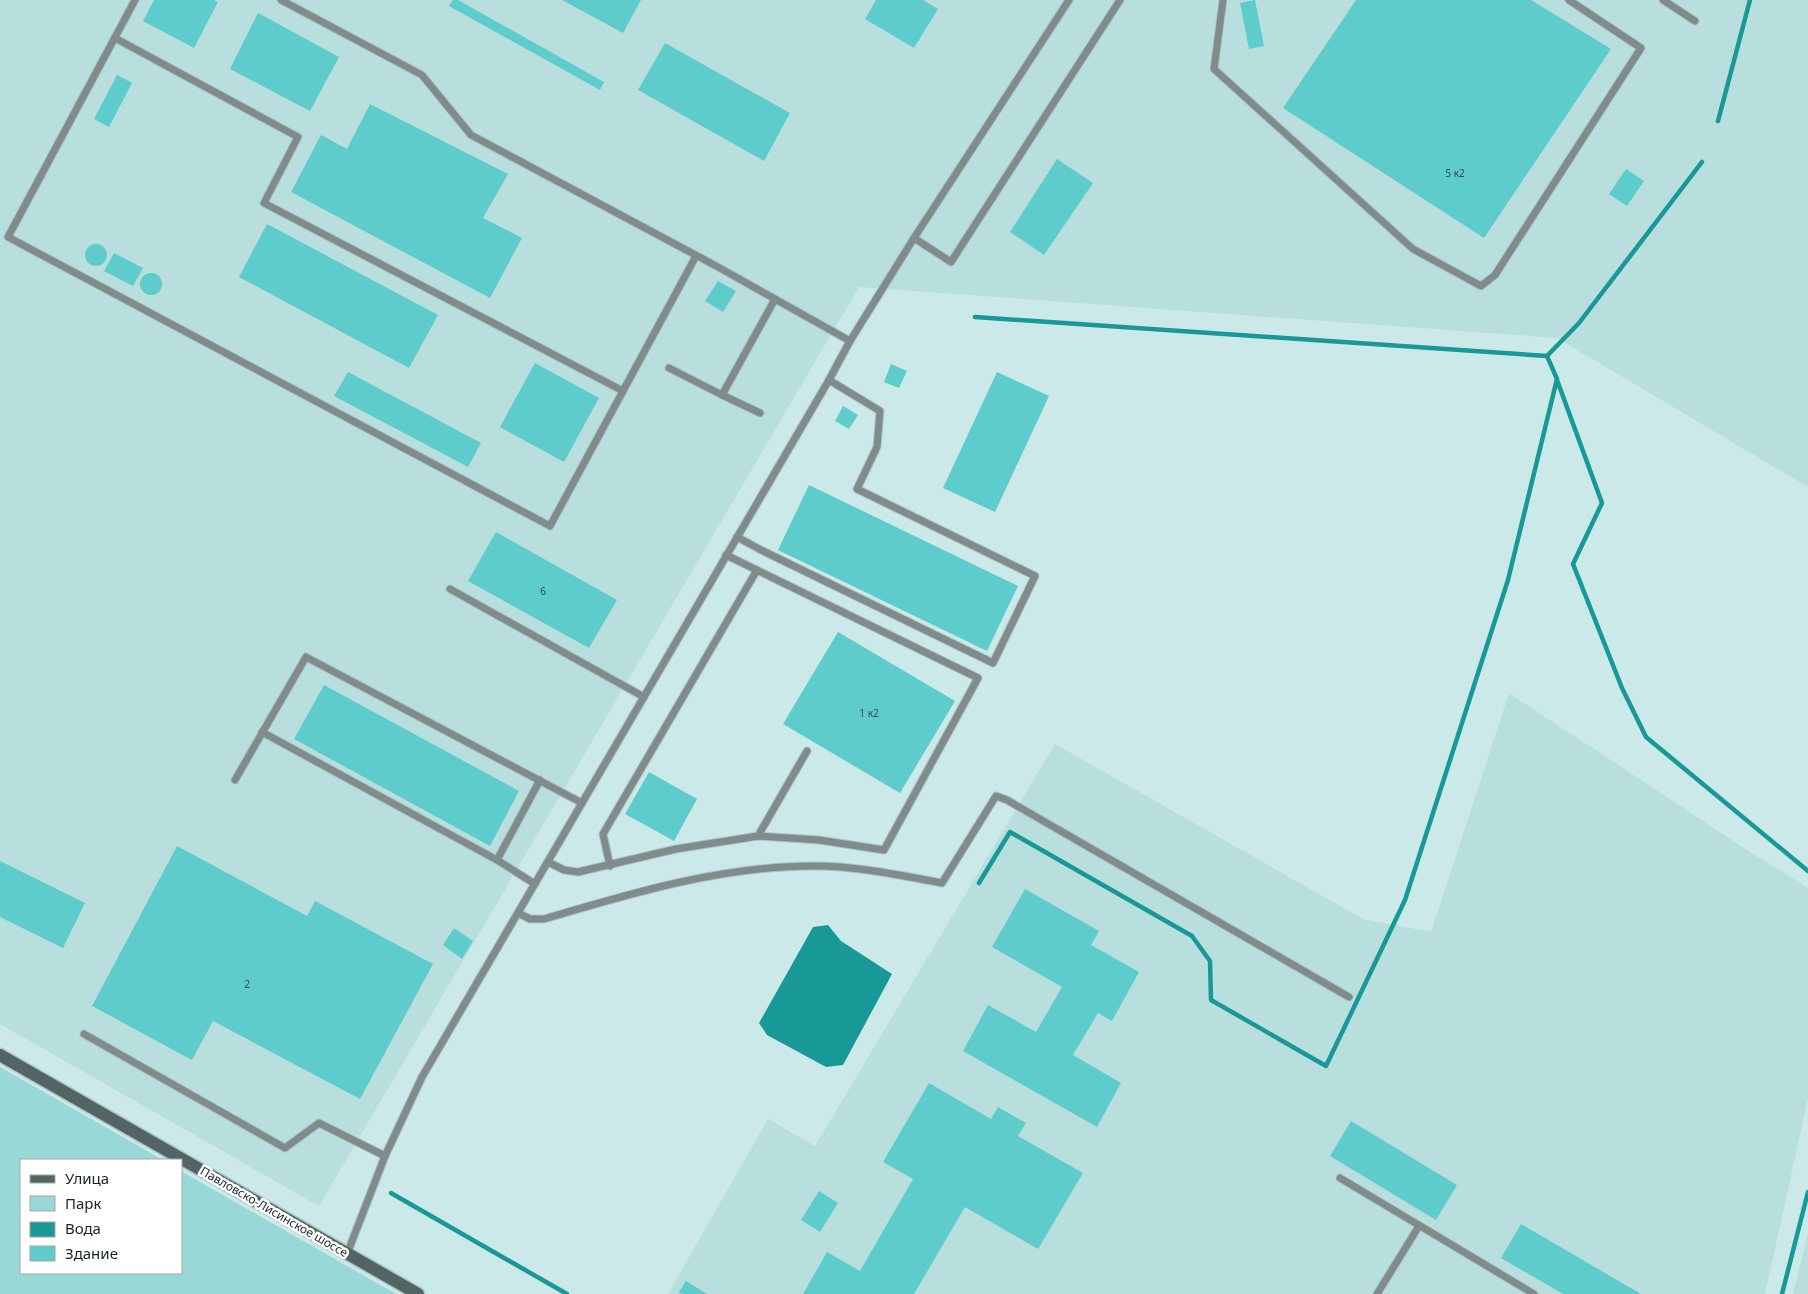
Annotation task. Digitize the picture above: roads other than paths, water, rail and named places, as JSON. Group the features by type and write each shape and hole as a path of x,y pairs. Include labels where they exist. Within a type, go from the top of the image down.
{"main road":[{"name":"Павловско-Лисинское шоссе","path":"0,1055 181,1159"},
{"name":"Павловско-Лисинское шоссе","path":"182,1159 418,1294"}],"lane":[{"path":"135,0 8,237 550,526 696,256"},
{"path":"281,0 422,75 471,135 850,340"},
{"path":"347,1254 385,1156 422,1077 829,380 850,340 1069,0"},
{"path":"914,238 951,262 1120,0"},
{"path":"1223,0 1214,69 1413,248 1480,286 1495,275 1641,48 1569,0"},
{"path":"1663,0 1695,20"},
{"path":"115,38 298,137 264,203 623,390"},
{"path":"722,395 775,299"},
{"path":"669,368 760,413"},
{"path":"737,537 993,663 1036,576 857,489 877,447 880,411 829,380"},
{"path":"548,862 564,870 578,872 676,849 758,836 819,840 884,850 978,678 726,555"},
{"path":"610,866 604,834 757,570"},
{"path":"450,589 644,696"},
{"path":"235,780 306,657 582,803"},
{"path":"262,732 497,860 535,884"},
{"path":"758,836 807,751"},
{"path":"497,860 540,780"},
{"path":"518,913 530,919 544,919 624,895 694,879 751,869 815,866 858,869 942,883 996,796 1007,800 1349,996"},
{"path":"84,1034 284,1148 319,1123 385,1156"},
{"path":"1340,1178 1534,1294"},
{"path":"1377,1294 1419,1226"}],"water":[{"path":"828,925 841,941 892,974 843,1065 826,1067 767,1035 759,1023 813,927"}],"waterway":[{"path":"1718,121 1750,0"},
{"path":"1547,356 1579,323 1702,162"},
{"path":"975,317 1547,356 1557,379 1508,580 1405,900 1326,1066 1211,1000 1210,961 1192,936 1010,832 979,883"},
{"path":"1557,380 1602,503 1573,564 1622,688 1646,737 1808,871"},
{"path":"1782,1294 1808,1192"},
{"path":"391,1193 567,1294"}]}
